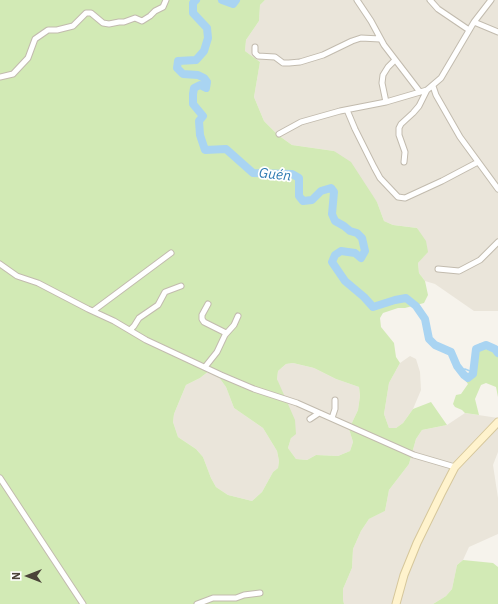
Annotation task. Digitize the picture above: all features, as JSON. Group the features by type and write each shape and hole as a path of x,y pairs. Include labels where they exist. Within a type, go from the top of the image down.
{"main road":[{"path":"396,604 404,575 417,543 455,467 498,422"}],"street":[{"path":"0,77 13,74 28,58 34,38 48,30 57,30 73,26 86,13 91,12 103,23 109,24 124,22 135,18 142,21 163,7 166,0"},
{"path":"357,0 371,21 380,39 420,92"},
{"path":"430,0 438,9 469,30"},
{"path":"278,134 301,122 386,102 427,90 441,78 447,70 474,22 491,0"},
{"path":"474,22 498,32"},
{"path":"255,47 255,53 258,56 275,57 280,61 289,63 300,62 322,55 361,38 380,39"},
{"path":"386,102 382,83 383,75 395,60"},
{"path":"433,86 436,95 460,137 498,189"},
{"path":"404,162 406,156 399,128 401,124 414,113 427,90"},
{"path":"348,110 358,135 380,178 398,197 405,198 478,162"},
{"path":"438,269 459,271 480,260 498,242"},
{"path":"93,312 171,253"},
{"path":"0,264 17,276 38,283 93,312 114,320 158,346 254,389 297,403 414,455 455,467"},
{"path":"130,330 139,318 158,305 165,292 180,286"},
{"path":"208,304 202,315 203,321 226,333"},
{"path":"205,367 217,352 226,333 234,325 238,316"},
{"path":"332,418 335,409 335,400"},
{"path":"310,419 319,413"},
{"path":"0,478 83,604"},
{"path":"197,604 213,598 236,598 244,595 260,593"}],"shaded area":[{"path":"265,0 498,0 498,311 474,311 435,284 425,281 419,273 418,263 427,252 417,228 393,225 384,221 377,202 334,151 292,145 278,135 264,121 254,97 260,62 245,51 246,40 259,21 260,5"},
{"path":"410,356 416,359 420,372 421,390 413,409 403,423 396,428 389,428 384,414 389,383 400,363"},
{"path":"293,363 314,368 336,379 359,387 360,396 358,410 349,429 353,442 350,451 338,456 316,455 307,460 296,459 288,448 291,438 277,379 278,371 286,364"},
{"path":"209,371 218,376 226,387 234,408 263,428 277,451 279,461 278,468 273,472 262,492 252,501 228,495 216,487 203,457 196,449 178,437 173,422 174,414 186,385 200,378"},
{"path":"465,413 498,418 498,452 493,465 498,498 498,534 469,547 463,560 457,565 452,589 446,596 433,604 344,604 343,589 352,568 353,549 361,531 369,519 385,511 389,490 409,464 416,439 422,430 447,425"}],"green space":[{"path":"0,0 265,0 260,5 259,21 246,40 245,51 260,62 254,97 264,121 278,135 292,145 334,151 351,162 377,202 384,221 393,225 417,228 426,241 428,252 418,263 419,273 425,281 428,295 424,303 405,308 398,308 383,313 380,318 381,327 394,343 396,357 400,363 389,383 384,414 389,428 396,428 403,423 413,409 431,402 447,425 422,430 416,439 409,464 389,490 385,511 369,519 361,531 353,549 352,568 343,589 344,604 0,604","holes":["293,363 314,368 336,379 359,387 360,396 358,410 349,429 353,442 350,451 338,456 316,455 307,460 296,459 288,448 291,438 296,434 295,420 277,379 278,371 286,364","209,371 218,376 226,387 234,408 263,428 277,451 279,461 278,468 273,472 262,492 252,501 228,495 216,487 203,457 196,449 178,437 173,422 174,414 186,385 200,378"]},
{"path":"480,343 486,349 498,354 498,397 496,387 486,383 481,385 475,399 479,415 465,413 453,404 456,395 461,394 468,384 465,380 471,369 475,347"},
{"path":"463,560 493,563 498,567 498,604 433,604 446,596 452,589 457,565"}],"waterway":[{"name":"Guén","path":"196,0 193,3 193,13 207,28 208,38 204,51 196,60 178,61 177,68 183,74 198,75 204,78 207,82 206,88 200,85 194,88 193,94 193,104 203,116 199,121 200,135 205,150 226,149 253,173 292,174 299,178 299,196 303,201 312,200 321,191 331,188 334,192 332,214 335,221 350,231 357,233 362,238 365,251 361,258 355,253 341,251 335,255 332,262 345,281 364,297 373,307 406,298 416,306 425,319 429,339 435,345 451,352 457,366 468,378 473,374 476,349 486,345 495,349 498,353"},
{"name":"Guén","path":"222,0 233,4 236,0"},
{"path":"460,370 465,369 473,374"}]}
